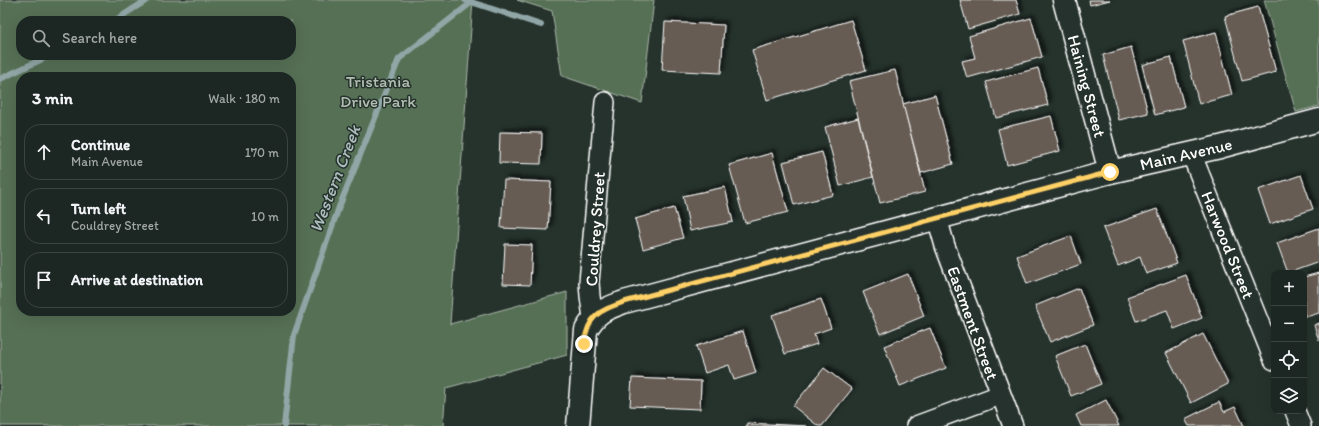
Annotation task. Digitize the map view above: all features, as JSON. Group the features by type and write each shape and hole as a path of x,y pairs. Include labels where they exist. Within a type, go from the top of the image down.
{"street":[{"name":"Haining Street","path":"1064,0 1110,172"},
{"name":"Couldrey Street","path":"593,318 590,282 605,102"},
{"name":"Main Avenue","path":"593,318 604,310 624,302 1110,172 1220,147 1319,120"},
{"name":"Harwood Street","path":"1191,153 1271,353"},
{"name":"Eastment Street","path":"937,218 945,246 1000,395 1013,426"},
{"path":"578,426 586,330 593,318"},
{"path":"916,426 1000,395"},
{"path":"1296,414 1301,426"}],"green space":[{"name":"Tristania Drive Park","path":"0,0 473,0 450,324 567,292 567,355 446,388 443,426 0,426"},
{"path":"517,0 654,0 642,103 562,76 552,11"},
{"path":"1264,0 1319,0 1319,106 1296,112"}],"building":[{"path":"960,0 1016,0 1020,14 968,29"},
{"path":"1089,0 1110,0 1090,5"},
{"path":"1258,7 1276,72 1242,81 1225,16"},
{"path":"1031,18 1042,57 967,78 962,61 975,58 969,36"},
{"path":"851,20 866,70 767,100 752,50"},
{"path":"665,22 724,25 721,73 662,70"},
{"path":"1216,32 1232,95 1199,104 1183,41"},
{"path":"1131,47 1148,113 1119,120 1103,55"},
{"path":"1171,57 1184,107 1155,115 1142,65"},
{"path":"1038,68 1048,105 996,118 986,82"},
{"path":"895,70 925,192 880,203 849,81"},
{"path":"935,95 953,164 921,173 903,104"},
{"path":"1051,116 1060,151 1007,165 998,129"},
{"path":"858,118 873,177 840,186 825,127"},
{"path":"500,132 542,133 541,164 499,163"},
{"path":"822,152 833,195 794,205 783,162"},
{"path":"772,153 788,212 745,223 729,165"},
{"path":"1301,175 1313,209 1270,224 1258,190"},
{"path":"504,180 551,182 548,230 501,228"},
{"path":"725,187 733,222 690,231 683,196"},
{"path":"674,208 683,238 643,249 635,219"},
{"path":"1157,209 1177,263 1146,274 1140,257 1118,266 1103,228"},
{"path":"1319,228 1319,262 1296,270 1287,270 1277,243"},
{"path":"1071,236 1081,264 1027,284 1017,256"},
{"path":"505,244 532,245 530,285 503,284"},
{"path":"1319,273 1319,313 1307,317 1307,306 1307,276"},
{"path":"908,274 924,316 880,334 863,292"},
{"path":"1186,275 1202,318 1174,329 1167,310 1136,321 1127,297"},
{"path":"1079,288 1093,325 1050,342 1035,306"},
{"path":"821,299 831,328 814,334 817,344 785,354 772,315"},
{"path":"1319,323 1319,341 1314,325"},
{"path":"930,328 946,368 900,386 884,346"},
{"path":"743,331 756,373 734,380 729,365 705,373 696,346"},
{"path":"1203,334 1228,384 1191,403 1166,353"},
{"path":"1085,344 1101,384 1071,396 1055,356"},
{"path":"824,368 852,389 822,426 818,426 793,406"},
{"path":"632,378 701,381 700,409 630,406"},
{"path":"1106,400 1119,426 1081,426 1076,415"},
{"path":"1219,402 1224,412 1235,407 1244,426 1189,426 1185,419"},
{"path":"747,423 806,426 746,426"}],"waterway":[{"name":"Western Creek","path":"122,16 147,0"},
{"name":"Western Creek","path":"465,0 541,25"},
{"name":"Western Creek","path":"284,426 294,335 339,207 399,59 472,2"},
{"name":"Western Creek","path":"0,79 40,60"}],"route":[{"path":"584,344 586,330 593,318 604,310 624,302 1110,172"}]}
